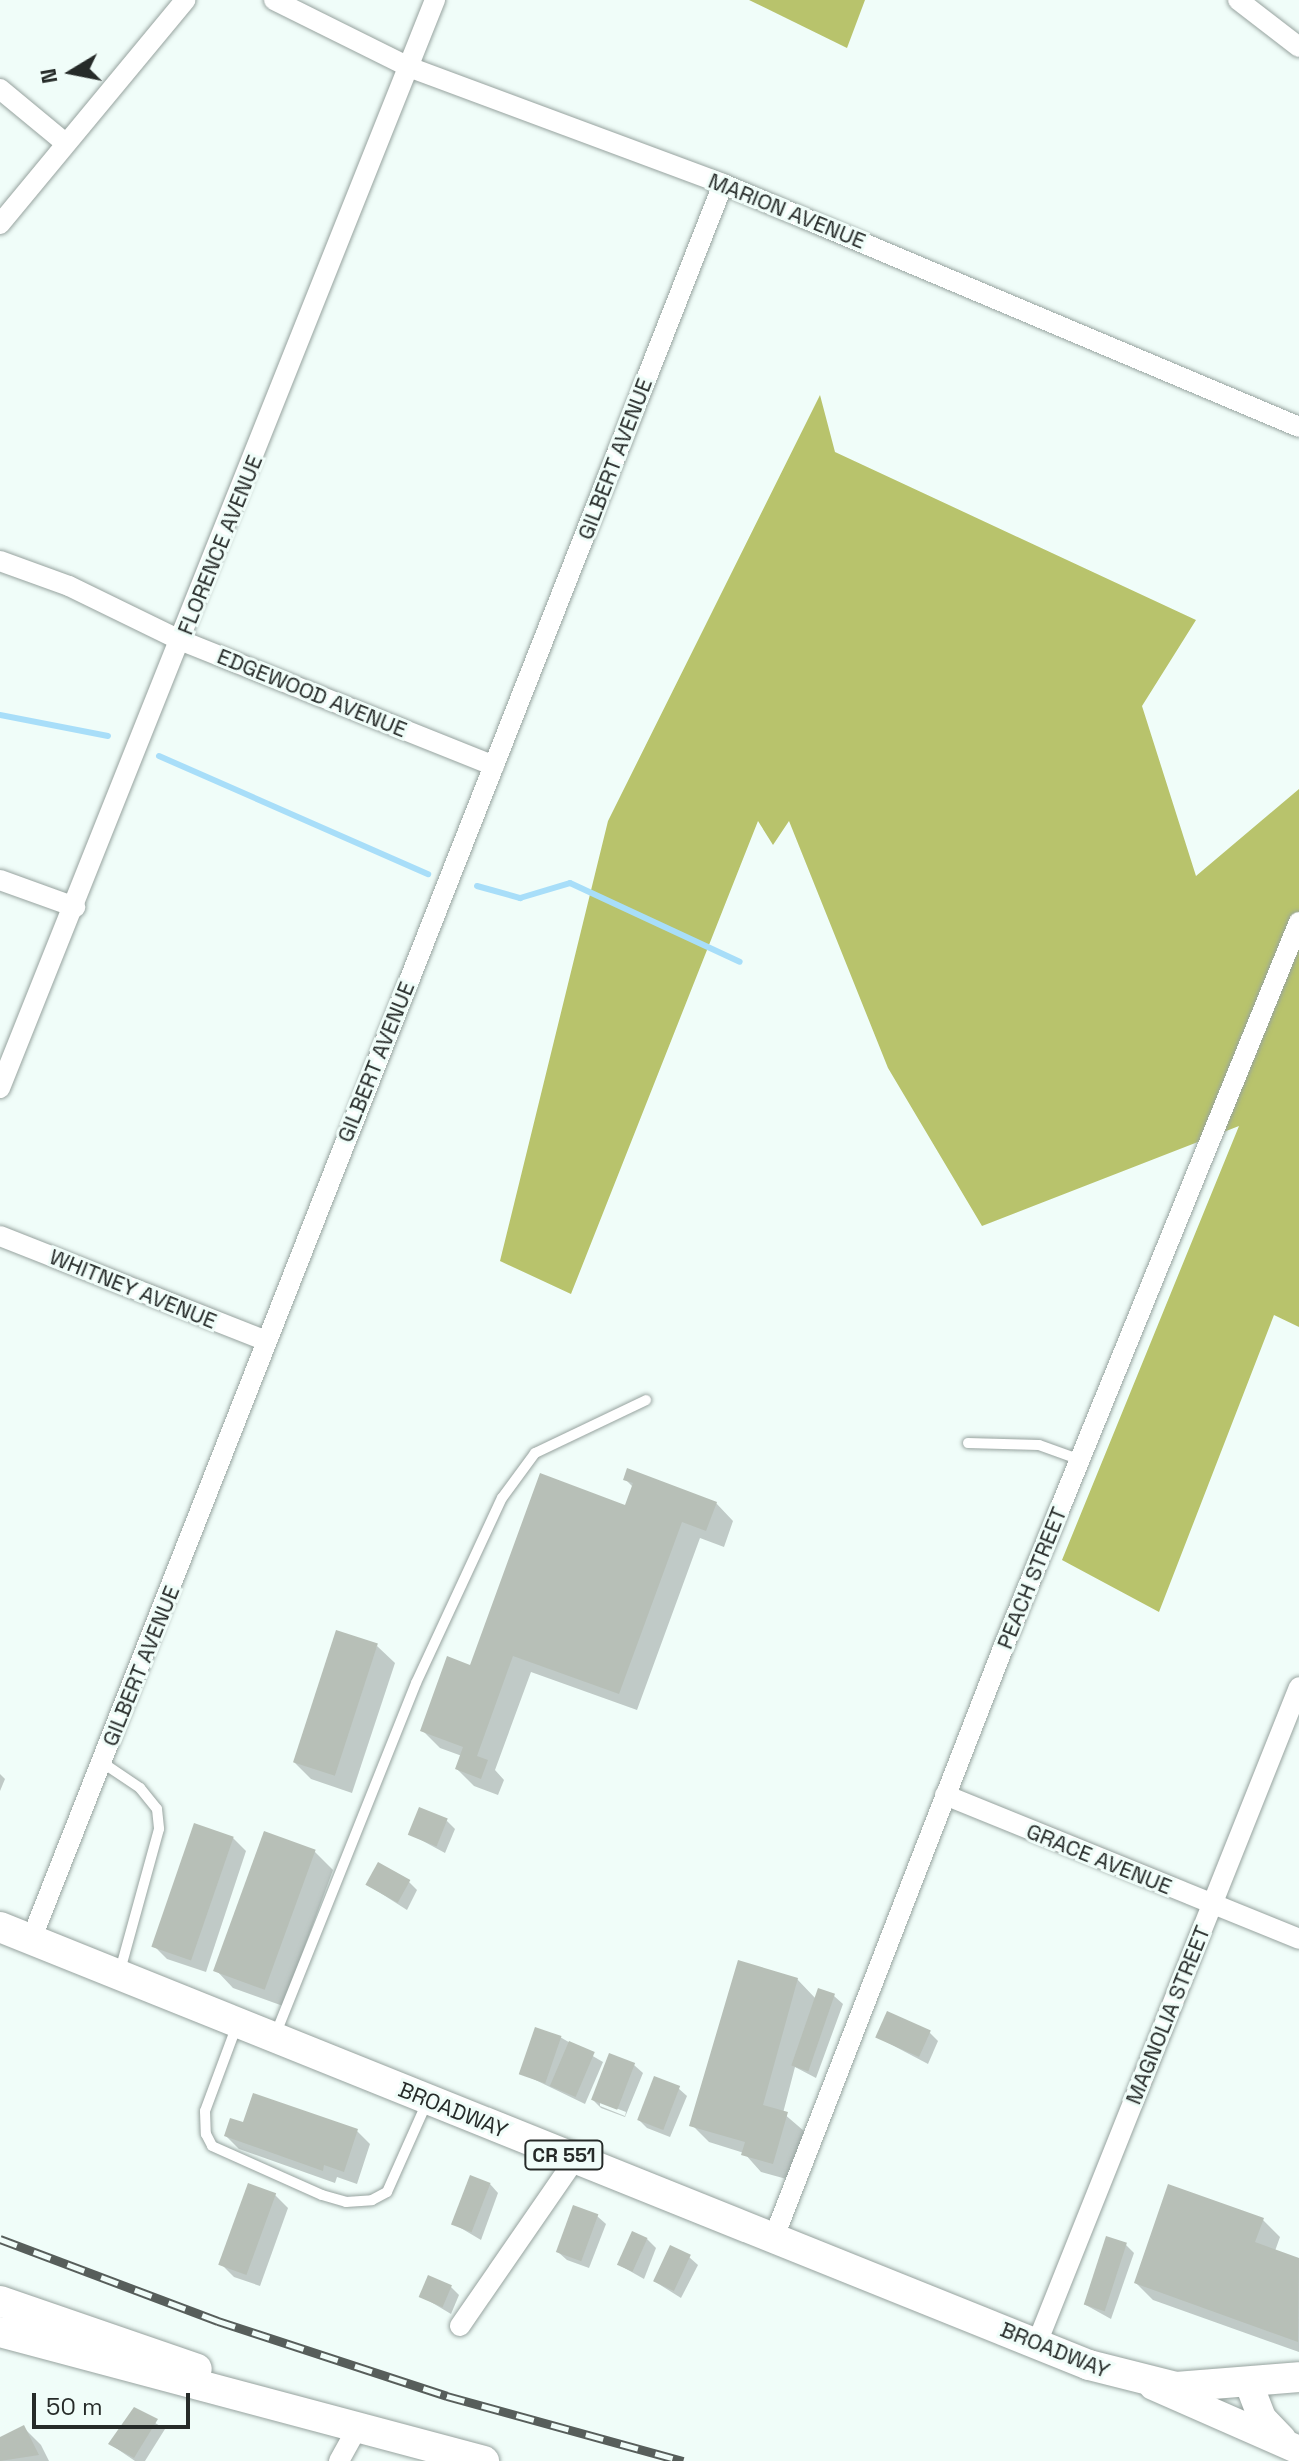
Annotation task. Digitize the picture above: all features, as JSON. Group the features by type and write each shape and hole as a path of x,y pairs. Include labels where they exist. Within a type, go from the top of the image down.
{"main road":[{"name":"BROADWAY","path":"0,1927 1037,2343 1140,2381 1296,2449"},
{"path":"0,2301 112,2337 357,2428"},
{"path":"0,2332 484,2461"},
{"path":"1249,2384 1299,2377"},
{"name":"CR 551","path":"1140,2381 1249,2384"},
{"name":"BROADWAY","path":"1249,2384 1262,2418 1296,2449"}],"street":[{"path":"0,224 64,142 185,0"},
{"name":"MARION AVENUE","path":"274,0 409,67 723,184 1299,427"},
{"name":"FLORENCE AVENUE","path":"0,1088 182,641 435,0"},
{"path":"1238,0 1299,47"},
{"path":"0,89 64,142"},
{"name":"GILBERT AVENUE","path":"31,1940 723,184"},
{"name":"EDGEWOOD AVENUE","path":"0,561 69,586 182,641 494,766"},
{"path":"0,880 75,907"},
{"name":"PEACH STREET","path":"774,2237 945,1795 1299,922"},
{"name":"WHITNEY AVENUE","path":"0,1236 266,1341"},
{"name":"MAGNOLIA STREET","path":"1037,2343 1299,1687"},
{"name":"GRACE AVENUE","path":"945,1795 1299,1939"},
{"path":"460,2326 575,2159"},
{"path":"339,2461 357,2428"}],"lane":[{"path":"274,2039 416,1683 502,1498 535,1453 646,1400"},
{"path":"968,1443 1039,1445 1081,1460"},
{"path":"103,1763 140,1788 157,1809 159,1829 118,1975"},
{"path":"238,2024 205,2111 206,2134 212,2146 322,2195 346,2202 372,2200 387,2192 428,2100"}],"green space":[{"path":"749,0 865,0 847,48"},
{"path":"820,395 835,452 1196,620 1142,706 1196,876 1299,789 1299,1327 1274,1315 1159,1612 1062,1560 1239,1126 982,1226 888,1068 789,821 773,845 758,821 571,1294 500,1261 608,821"}],"building":[{"path":"627,1468 717,1502 706,1531 682,1522 619,1694 513,1656 477,1756 488,1760 481,1779 455,1769 463,1747 420,1731 447,1656 470,1665 540,1473 625,1505 633,1483 623,1480"},
{"path":"336,1630 378,1644 335,1776 293,1762"},
{"path":"419,1807 448,1819 437,1846 408,1835"},
{"path":"194,1823 234,1837 191,1961 151,1947"},
{"path":"264,1831 316,1850 265,1990 213,1971"},
{"path":"378,1862 410,1880 398,1903 365,1885"},
{"path":"738,1960 798,1978 763,2105 788,2112 773,2164 741,2155 745,2142 689,2126"},
{"path":"818,1988 835,1994 808,2071 791,2066"},
{"path":"887,2011 931,2031 919,2057 875,2037"},
{"path":"535,2027 561,2036 545,2083 519,2074"},
{"path":"569,2041 595,2052 576,2097 550,2086"},
{"path":"609,2053 635,2063 617,2110 591,2100"},
{"path":"654,2076 680,2086 663,2130 637,2120"},
{"path":"253,2093 358,2129 344,2172 324,2165 323,2171 224,2136 230,2118 243,2122"},
{"path":"470,2175 491,2183 472,2232 451,2224"},
{"path":"248,2183 276,2193 246,2275 218,2265"},
{"path":"1168,2184 1264,2218 1255,2242 1299,2258 1298,2342 1134,2283"},
{"path":"573,2205 598,2214 581,2261 556,2252"},
{"path":"632,2231 648,2238 632,2272 617,2265"},
{"path":"1106,2236 1127,2243 1105,2311 1084,2304"},
{"path":"670,2245 691,2255 674,2291 653,2281"},
{"path":"428,2275 452,2285 443,2307 419,2297"},
{"path":"134,2407 158,2419 134,2458 108,2444"},
{"path":"24,2425 39,2455 0,2461 0,2437"}],"waterway":[{"path":"0,715 108,736"},
{"path":"159,756 428,874"},
{"path":"477,886 520,898 570,883 740,962"}],"railway":[{"path":"0,2239 218,2321 447,2396 683,2461"}]}
